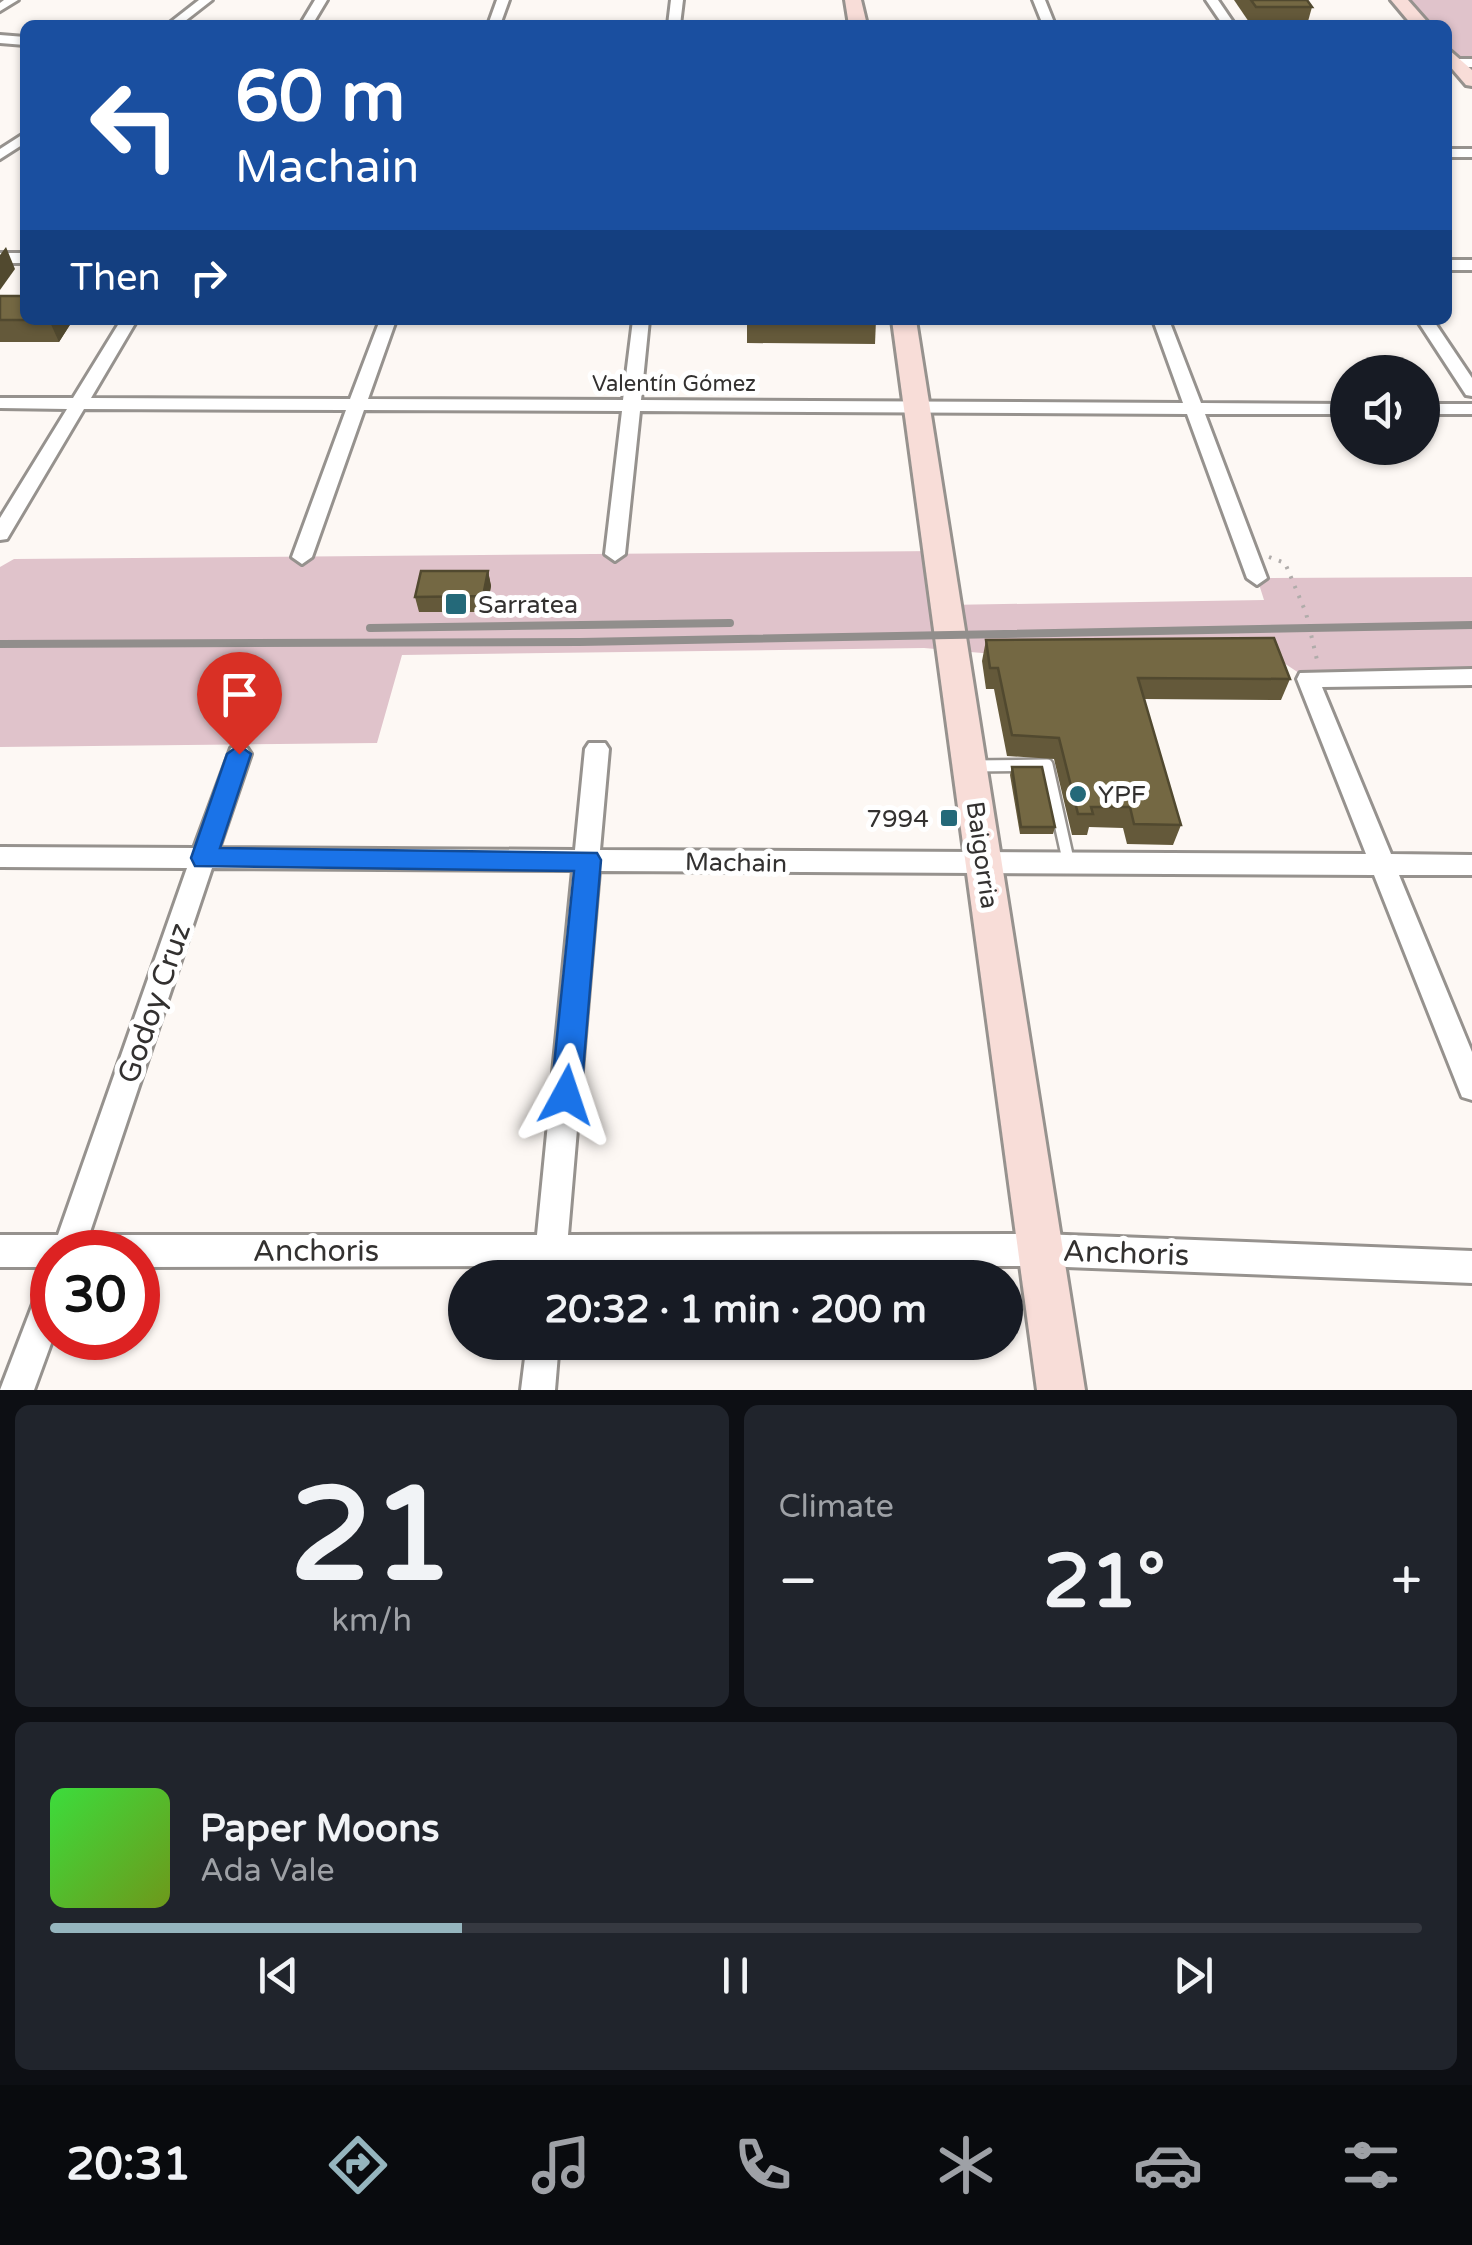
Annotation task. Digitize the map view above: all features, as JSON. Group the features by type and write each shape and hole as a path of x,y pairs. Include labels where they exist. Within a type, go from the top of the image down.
{"street":[{"path":"0,8 12,0"},
{"path":"180,20 206,0"},
{"path":"1399,0 1417,20"},
{"path":"1456,61 1472,81"},
{"path":"0,534 126,325"},
{"path":"302,557 386,325"},
{"path":"614,554 639,325"},
{"name":"Baigorria","path":"905,325 1061,1390"},
{"path":"1163,325 1257,578"},
{"path":"1428,325 1472,391"},
{"name":"Valentín Gómez","path":"0,403 1330,409"},
{"path":"1440,409 1472,409"},
{"path":"1472,677 1308,679 1472,1086"},
{"path":"550,1260 597,749"},
{"name":"Godoy Cruz","path":"76,1230 239,754"},
{"name":"Machain","path":"0,858 1472,866"},
{"name":"Anchoris","path":"690,1260 1041,1250 1472,1267"},
{"name":"Anchoris","path":"0,1251 30,1251"},
{"name":"Anchoris","path":"160,1254 448,1261"},
{"path":"18,1390 30,1356"},
{"path":"538,1390 540,1360"}],"lane":[{"path":"970,766 1046,765 1069,864"}],"path":[{"path":"1249,556 1273,556 1285,562 1295,582 1318,664 1308,679"}],"shaded area":[{"path":"1406,0 1472,0 1472,60 1458,57 1452,50 1452,20 1424,20"},
{"path":"938,551 946,605 1264,600 1257,578 1472,577 1472,677 1308,679 1266,651 982,653 924,648 402,655 377,743 0,747 0,567 14,559"}],"building":[{"path":"1251,0 1307,0 1312,7 1256,7"},
{"path":"0,296 20,296 20,320 0,320"},
{"path":"421,571 488,571 483,596 415,597"},
{"path":"1274,638 1290,679 1138,678 1181,825 1134,824 1130,807 1091,807 1093,814 1078,814 1059,738 1012,735 998,668 990,668 986,640"},
{"path":"1012,767 1042,767 1055,827 1021,827"}],"railway":[{"path":"370,628 730,623"},
{"path":"0,644 580,642 1472,625"}],"place":[{"name":"Sarratea","path":"456,604"},
{"name":"YPF","path":"1078,794"},
{"name":"7994","path":"949,818"}],"route":[{"path":"239,754 204,858 588,860 566,1095"}]}
